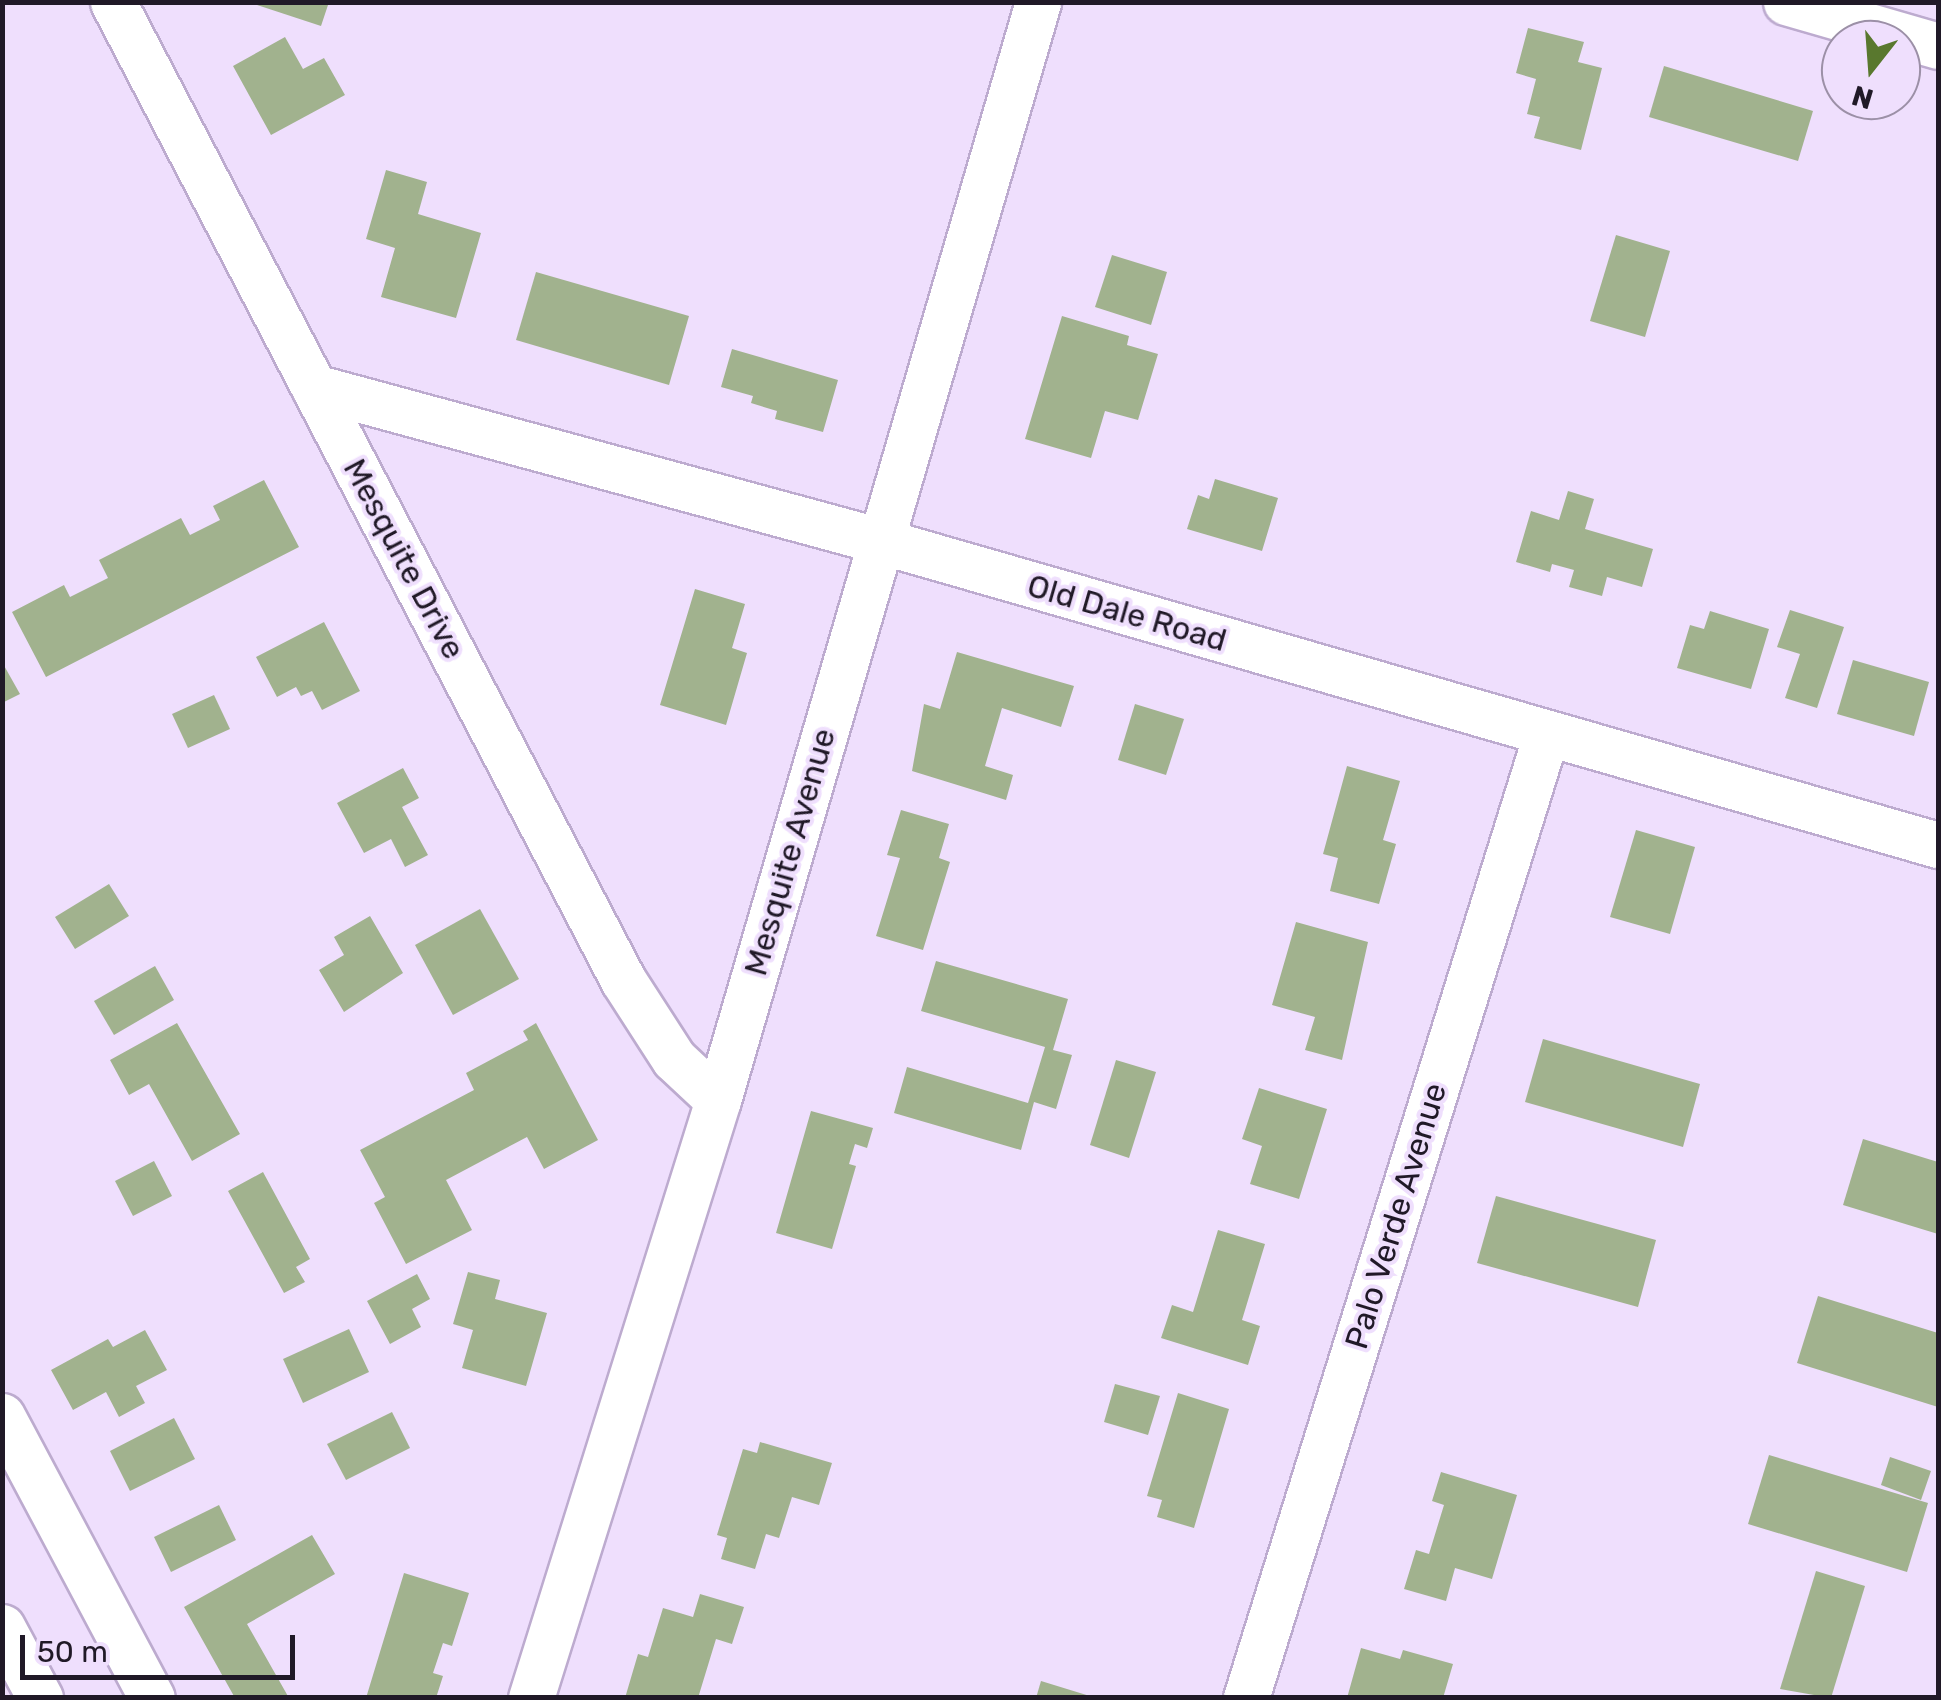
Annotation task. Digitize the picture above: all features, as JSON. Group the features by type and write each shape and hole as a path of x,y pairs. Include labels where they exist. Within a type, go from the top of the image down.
{"street":[{"name":"Mesquite Drive","path":"113,2 623,980 674,1058 718,1100"},
{"name":"Mesquite Avenue","path":"531,1698 718,1100 1038,2"},
{"path":"1786,2 1938,46"},
{"name":"Old Dale Road","path":"314,387 880,541 1938,845"},
{"name":"Palo Verde Avenue","path":"1246,1698 1546,735"},
{"path":"2,1416 152,1698"},
{"path":"2,1627 40,1698"}],"building":[{"path":"248,2 329,2 321,26"},
{"path":"1528,28 1584,42 1578,62 1602,68 1581,150 1534,138 1540,117 1527,114 1536,79 1516,73"},
{"path":"285,37 303,69 324,58 345,95 271,135 233,66"},
{"path":"1664,66 1813,111 1798,161 1649,117"},
{"path":"386,170 427,182 418,214 481,233 456,318 381,297 395,248 366,239"},
{"path":"1616,235 1670,251 1645,337 1590,321"},
{"path":"1112,255 1167,272 1151,325 1095,307"},
{"path":"536,272 689,316 669,385 516,340"},
{"path":"1062,316 1129,336 1127,345 1158,354 1138,420 1105,411 1091,458 1025,439"},
{"path":"732,349 838,380 823,432 775,419 777,411 751,403 753,396 721,387"},
{"path":"1215,479 1278,498 1262,551 1187,529 1198,495 1209,499"},
{"path":"264,480 299,547 46,677 12,612 64,585 70,597 108,578 99,560 181,518 190,535 220,520 213,506"},
{"path":"1568,491 1594,499 1585,529 1653,549 1642,587 1607,577 1602,596 1569,587 1574,570 1552,564 1550,572 1516,562 1531,511 1559,520"},
{"path":"695,589 745,604 732,648 747,653 726,725 660,705"},
{"path":"1790,610 1844,627 1817,708 1785,698 1800,654 1777,647"},
{"path":"1710,611 1769,629 1751,689 1677,668 1690,625 1704,629"},
{"path":"324,622 360,691 322,710 312,691 301,696 296,687 277,697 256,657"},
{"path":"957,652 1074,686 1061,727 1002,708 985,766 1013,775 1006,800 912,771 924,704 940,709"},
{"path":"1853,660 1929,682 1914,736 1837,714"},
{"path":"2,662 20,694 2,703"},
{"path":"214,695 230,729 188,748 172,714"},
{"path":"1135,704 1184,719 1166,775 1118,760"},
{"path":"1347,766 1400,781 1383,840 1396,844 1379,904 1330,891 1338,858 1323,854"},
{"path":"403,768 419,798 402,807 428,855 405,867 391,839 364,853 337,803"},
{"path":"901,810 949,824 939,858 950,862 923,950 876,936 900,858 887,855"},
{"path":"1636,830 1695,847 1670,934 1610,917"},
{"path":"109,884 129,916 75,949 55,917"},
{"path":"480,909 519,979 453,1015 415,945"},
{"path":"370,916 403,973 344,1012 319,970 344,955 334,937"},
{"path":"1296,922 1368,942 1342,1060 1305,1050 1315,1017 1272,1005"},
{"path":"936,961 1068,999 1053,1050 1072,1055 1056,1109 1034,1102 1021,1150 894,1113 907,1067 1028,1103 1045,1047 921,1011"},
{"path":"155,966 174,1000 114,1035 94,1001"},
{"path":"177,1023 240,1134 192,1161 149,1084 129,1095 110,1060"},
{"path":"536,1023 598,1140 544,1169 527,1137 446,1180 472,1230 406,1264 374,1203 385,1197 360,1150 474,1090 466,1073 528,1040 523,1031"},
{"path":"1543,1039 1700,1084 1683,1147 1525,1102"},
{"path":"1116,1060 1156,1072 1129,1158 1090,1145"},
{"path":"1259,1088 1327,1109 1299,1199 1250,1184 1262,1146 1242,1139"},
{"path":"811,1111 873,1128 867,1148 855,1144 849,1164 856,1166 832,1249 776,1233"},
{"path":"1863,1139 1938,1162 1938,1234 1843,1205"},
{"path":"154,1161 172,1196 133,1216 115,1181"},
{"path":"263,1172 310,1259 296,1267 305,1282 284,1293 228,1191"},
{"path":"1496,1196 1656,1240 1638,1307 1477,1263"},
{"path":"1218,1230 1265,1244 1242,1320 1260,1326 1248,1365 1161,1338 1172,1305 1193,1312"},
{"path":"468,1272 500,1280 495,1299 547,1313 526,1386 462,1368 473,1330 453,1324"},
{"path":"417,1274 430,1299 412,1309 421,1327 390,1344 367,1301"},
{"path":"1818,1296 1938,1333 1938,1407 1797,1363"},
{"path":"349,1329 369,1372 303,1403 283,1359"},
{"path":"145,1330 167,1370 136,1386 145,1403 119,1417 106,1392 73,1410 51,1370 108,1339 113,1347"},
{"path":"1115,1384 1160,1396 1148,1435 1104,1422"},
{"path":"1178,1393 1229,1409 1194,1528 1157,1517 1162,1500 1147,1496"},
{"path":"392,1412 410,1448 346,1480 327,1444"},
{"path":"174,1418 195,1459 130,1491 110,1451"},
{"path":"760,1442 832,1463 819,1505 792,1497 779,1538 766,1534 755,1569 721,1559 727,1538 717,1535 743,1449 757,1453"},
{"path":"1769,1455 1928,1503 1907,1572 1748,1524"},
{"path":"1890,1457 1931,1471 1921,1500 1881,1485"},
{"path":"1441,1472 1517,1495 1492,1579 1455,1568 1446,1601 1404,1589 1416,1550 1429,1554 1444,1505 1432,1501"},
{"path":"219,1505 236,1540 171,1572 154,1537"},
{"path":"312,1535 335,1574 247,1624 289,1698 235,1698 184,1607"},
{"path":"1816,1571 1865,1586 1831,1698 1780,1689"},
{"path":"404,1573 469,1593 452,1646 443,1643 433,1673 443,1676 436,1698 366,1698"},
{"path":"700,1594 744,1607 732,1644 716,1639 698,1698 625,1698 638,1654 648,1657 663,1608 693,1617"},
{"path":"1361,1648 1400,1659 1403,1650 1453,1664 1443,1698 1347,1698"},
{"path":"1041,1681 1093,1697 1093,1698 1036,1698"}]}
